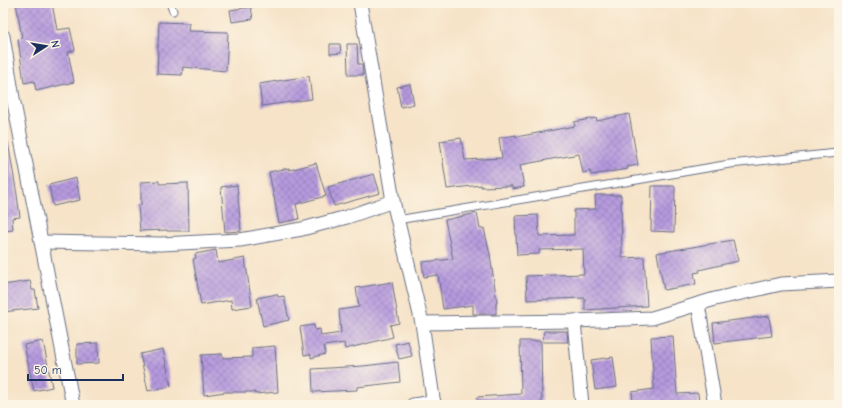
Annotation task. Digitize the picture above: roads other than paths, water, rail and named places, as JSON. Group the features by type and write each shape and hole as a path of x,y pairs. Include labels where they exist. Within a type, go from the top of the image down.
{"street":[{"path":"360,3 393,201 422,323 434,404 413,405"},
{"path":"3,36 8,99 41,242 73,405"},
{"path":"41,242 161,244 240,240 302,229 347,217 393,201"},
{"path":"422,323 574,321 652,318 715,299 781,284 839,281"},
{"path":"698,304 715,405"},
{"path":"574,321 582,405"}],"lane":[{"path":"170,3 173,11"},
{"path":"398,220 730,164 837,153"}]}
